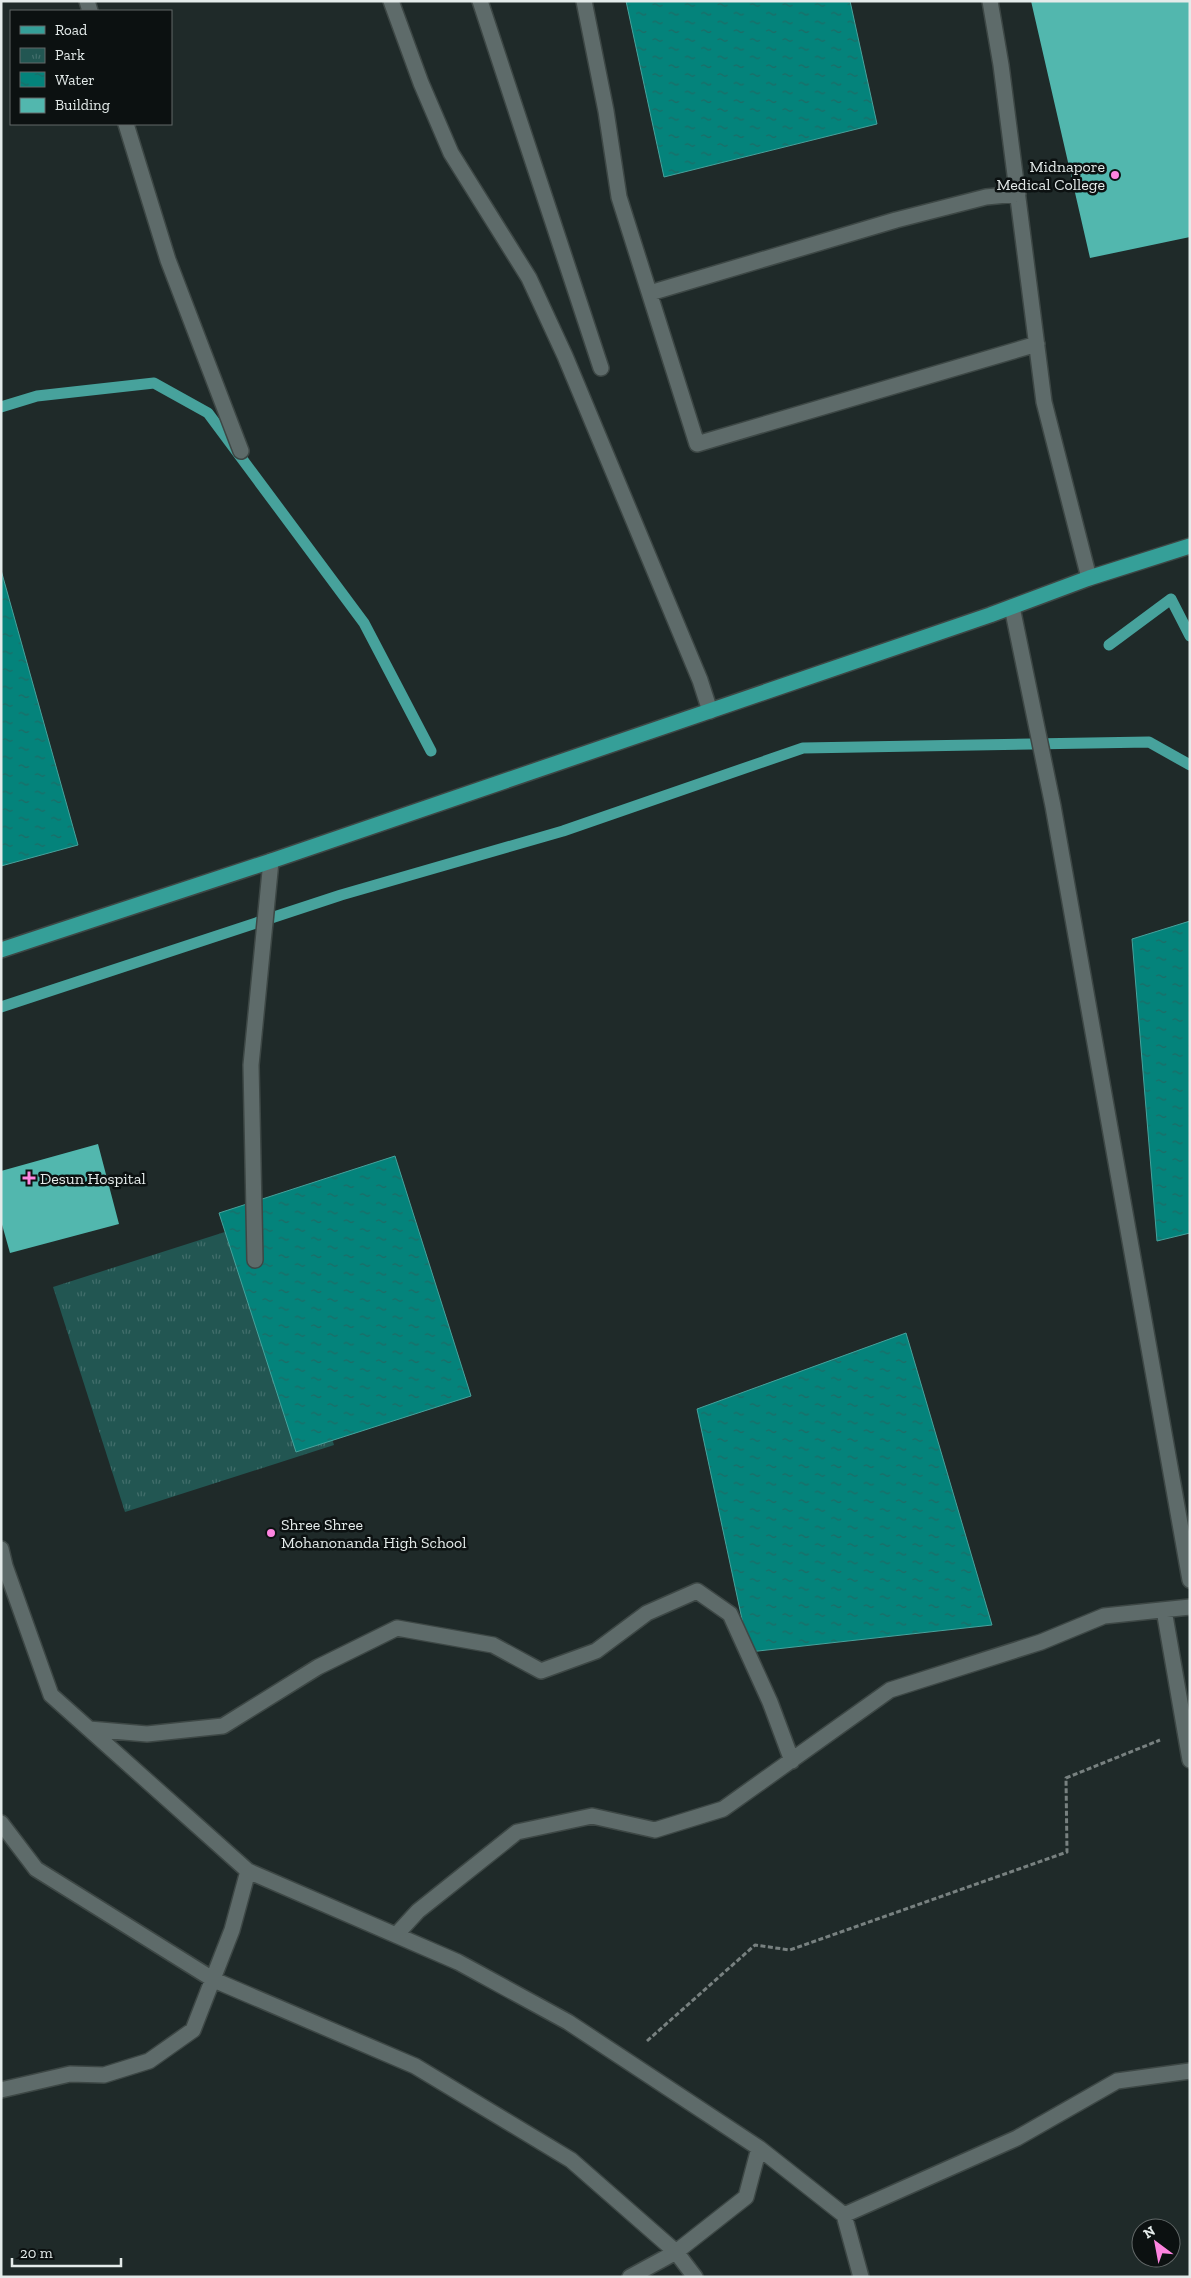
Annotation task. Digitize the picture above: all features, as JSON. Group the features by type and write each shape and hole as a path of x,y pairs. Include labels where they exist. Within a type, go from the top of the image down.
{"main road":[{"path":"1,950 271,861 710,712 1012,608 1089,578 1190,546"}],"street":[{"path":"391,1 420,82 451,153 529,278 565,356 700,680 710,712"},
{"path":"480,1 601,368"},
{"path":"584,1 606,111 618,197 697,444 1037,344"},
{"path":"990,1 1018,194 1044,402 1089,578"},
{"path":"126,125 168,260 240,451"},
{"path":"650,293 896,220 986,197 1018,194"},
{"path":"1012,608 1053,806 1190,1580"},
{"path":"256,1260 251,1065 271,861"},
{"path":"1,1549 5,1566 51,1695 248,1871 458,1962 568,2022 759,2148 844,2215 861,2277"},
{"path":"89,1729 147,1734 223,1726 318,1667 396,1628 493,1645 541,1671 596,1651 647,1613 697,1591 730,1614 770,1702 792,1761"},
{"path":"396,1935 418,1911 517,1832 592,1816 655,1830 723,1809 890,1690 1041,1642 1104,1616 1190,1607"},
{"path":"1164,1610 1183,1731 1190,1760"},
{"path":"1,1823 36,1869 214,1980 415,2066 570,2160 676,2252 695,2277"},
{"path":"1,2090 70,2074 104,2075 149,2061 193,2030 232,1930 248,1871"},
{"path":"844,2215 1017,2138 1117,2082 1190,2071"},
{"path":"630,2277 676,2252 746,2197 759,2148"}],"path":[{"path":"626,2060 755,1945 790,1950 1067,1852 1066,1778 1183,1731"}],"green space":[{"path":"262,1220 334,1445 125,1512 53,1287"}],"water":[{"path":"626,1 850,1 877,124 664,177"},
{"path":"1,570 78,845 1,866"},
{"path":"1190,921 1190,1233 1157,1241 1132,939"},
{"path":"395,1156 471,1396 296,1452 219,1213"},
{"path":"906,1333 992,1625 749,1652 697,1409"}],"building":[{"path":"1031,1 1190,1 1190,237 1090,258"},
{"path":"98,1144 119,1224 10,1253 1,1221 1,1171"}],"waterway":[{"path":"1,407 37,396 154,383 208,413 364,623 431,751"},
{"path":"1109,645 1171,599 1190,636"},
{"path":"1,1007 341,895 563,831 803,748 1149,742 1190,765"}],"place":[{"name":"Midnapore Medical College","path":"1115,175"},
{"name":"Desun Hospital","path":"29,1178"},
{"name":"Shree Shree Mohanonanda High School","path":"271,1533"}]}
